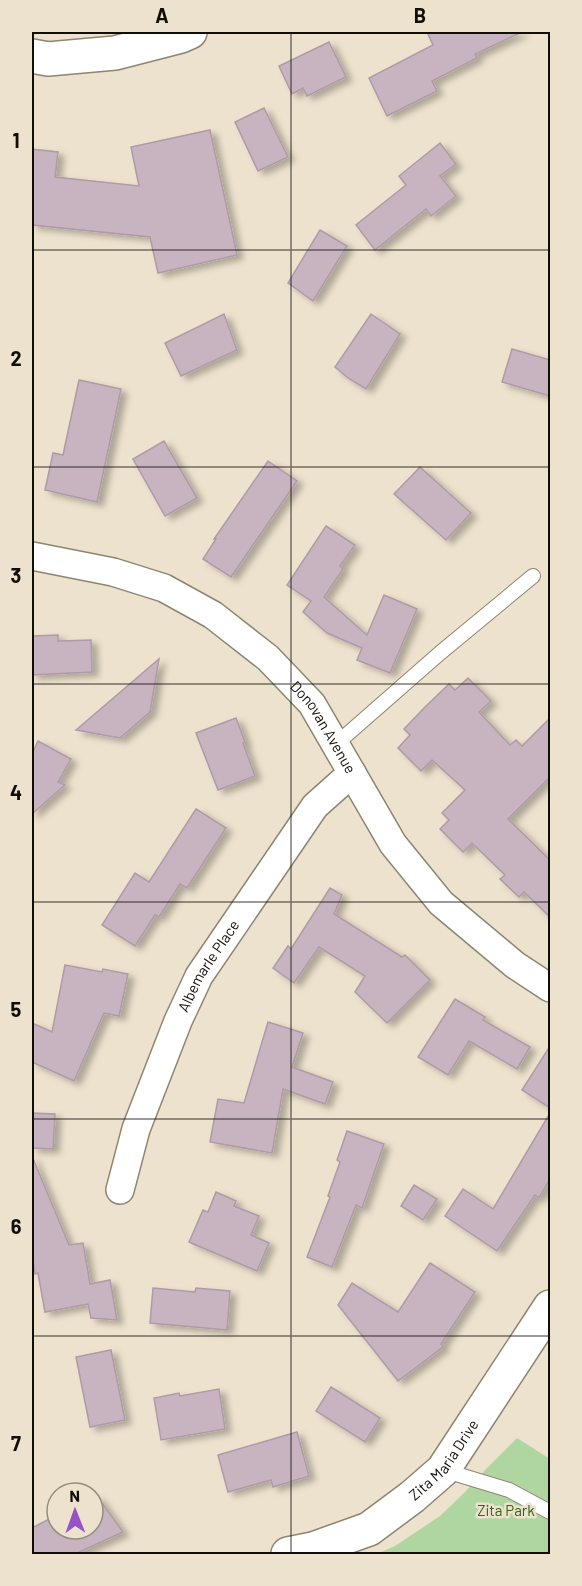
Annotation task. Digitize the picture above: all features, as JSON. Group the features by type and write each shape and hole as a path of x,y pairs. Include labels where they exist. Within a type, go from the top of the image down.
{"street":[{"path":"32,57 48,59 115,53 190,32"},
{"name":"Donovan Avenue","path":"32,556 113,572 164,588 213,615 268,658 312,704 393,844 441,903 515,965 550,988"},
{"name":"Albemarle Place","path":"120,1190 136,1129 178,1021 199,976 315,806 352,773"},
{"name":"Zita Maria Drive","path":"288,1554 313,1549 369,1529 412,1497 442,1470 465,1439 550,1307"}],"lane":[{"path":"335,745 440,653 533,576"},
{"path":"442,1470 509,1490 550,1512"}],"green space":[{"name":"Zita Park","path":"517,1438 550,1459 550,1554 377,1554 395,1546 440,1516"}],"building":[{"path":"427,32 522,32 475,54 477,58 432,81 437,91 387,116 369,78 433,45"},
{"path":"329,42 346,77 307,96 303,88 292,94 279,66"},
{"path":"264,108 288,157 258,171 235,122"},
{"path":"210,130 237,255 158,273 150,237 32,225 32,149 58,152 55,177 139,186 131,147"},
{"path":"440,143 456,164 440,176 456,196 431,216 426,209 375,250 356,225 406,185 399,176"},
{"path":"320,230 347,246 313,301 288,283"},
{"path":"224,314 237,350 181,376 165,343"},
{"path":"371,314 400,334 366,389 335,367"},
{"path":"512,349 550,360 550,396 502,382"},
{"path":"79,380 121,389 97,502 45,490 53,453 63,455"},
{"path":"164,441 197,498 165,516 133,459"},
{"path":"268,461 297,481 231,577 203,559 216,539 214,539"},
{"path":"420,467 471,513 446,540 394,494"},
{"path":"326,526 355,545 340,566 343,569 324,597 367,635 384,595 417,609 390,673 357,660 362,648 327,633 303,612 311,601 287,585"},
{"path":"58,635 58,641 91,640 92,672 32,675 32,636"},
{"path":"159,659 150,712 120,738 76,730"},
{"path":"468,678 491,701 479,712 510,745 516,740 522,746 550,718 550,777 508,819 550,860 550,917 524,892 519,897 500,879 505,875 472,843 463,852 440,829 449,820 442,813 465,790 432,760 421,771 398,748 410,735 404,729 425,707 449,684 455,690"},
{"path":"236,718 255,776 218,790 196,733"},
{"path":"38,741 71,759 58,782 65,785 32,814 32,754"},
{"path":"196,809 226,828 187,888 180,884 159,917 155,915 135,946 102,925 135,873 149,882"},
{"path":"330,888 342,895 334,914 402,957 405,955 430,980 387,1023 355,992 365,976 319,947 294,983 273,968 288,946 291,949"},
{"path":"65,965 128,974 119,1016 104,1013 74,1081 32,1062 32,1023 52,1032"},
{"path":"455,999 485,1017 483,1020 530,1047 517,1069 469,1041 448,1075 418,1057"},
{"path":"268,1022 303,1033 292,1067 333,1082 325,1104 283,1089 272,1153 210,1142 218,1099 244,1103"},
{"path":"550,1046 550,1108 522,1090"},
{"path":"32,1113 55,1114 53,1149 32,1148"},
{"path":"550,1113 550,1179 539,1198 535,1195 497,1251 445,1216 463,1189 493,1209"},
{"path":"347,1131 384,1144 362,1208 356,1205 332,1267 307,1257 330,1197 328,1196 340,1162 337,1160"},
{"path":"32,1156 69,1245 83,1243 90,1284 110,1280 117,1320 91,1318 88,1304 45,1312 32,1254"},
{"path":"414,1185 437,1199 423,1220 401,1206"},
{"path":"216,1192 236,1201 234,1206 259,1216 251,1235 269,1243 257,1271 189,1242 203,1210 208,1212"},
{"path":"430,1263 475,1292 441,1344 443,1347 398,1381 338,1305 352,1283 398,1312"},
{"path":"153,1288 195,1292 196,1288 230,1291 227,1330 150,1323"},
{"path":"111,1350 125,1420 90,1427 76,1357"},
{"path":"331,1387 380,1418 365,1442 316,1411"},
{"path":"219,1389 225,1429 161,1440 154,1398"},
{"path":"297,1432 309,1476 273,1487 271,1480 228,1492 218,1455"},
{"path":"105,1507 123,1532 105,1540"},
{"path":"45,1521 45,1541 103,1541 75,1554 32,1554 32,1528"}]}
